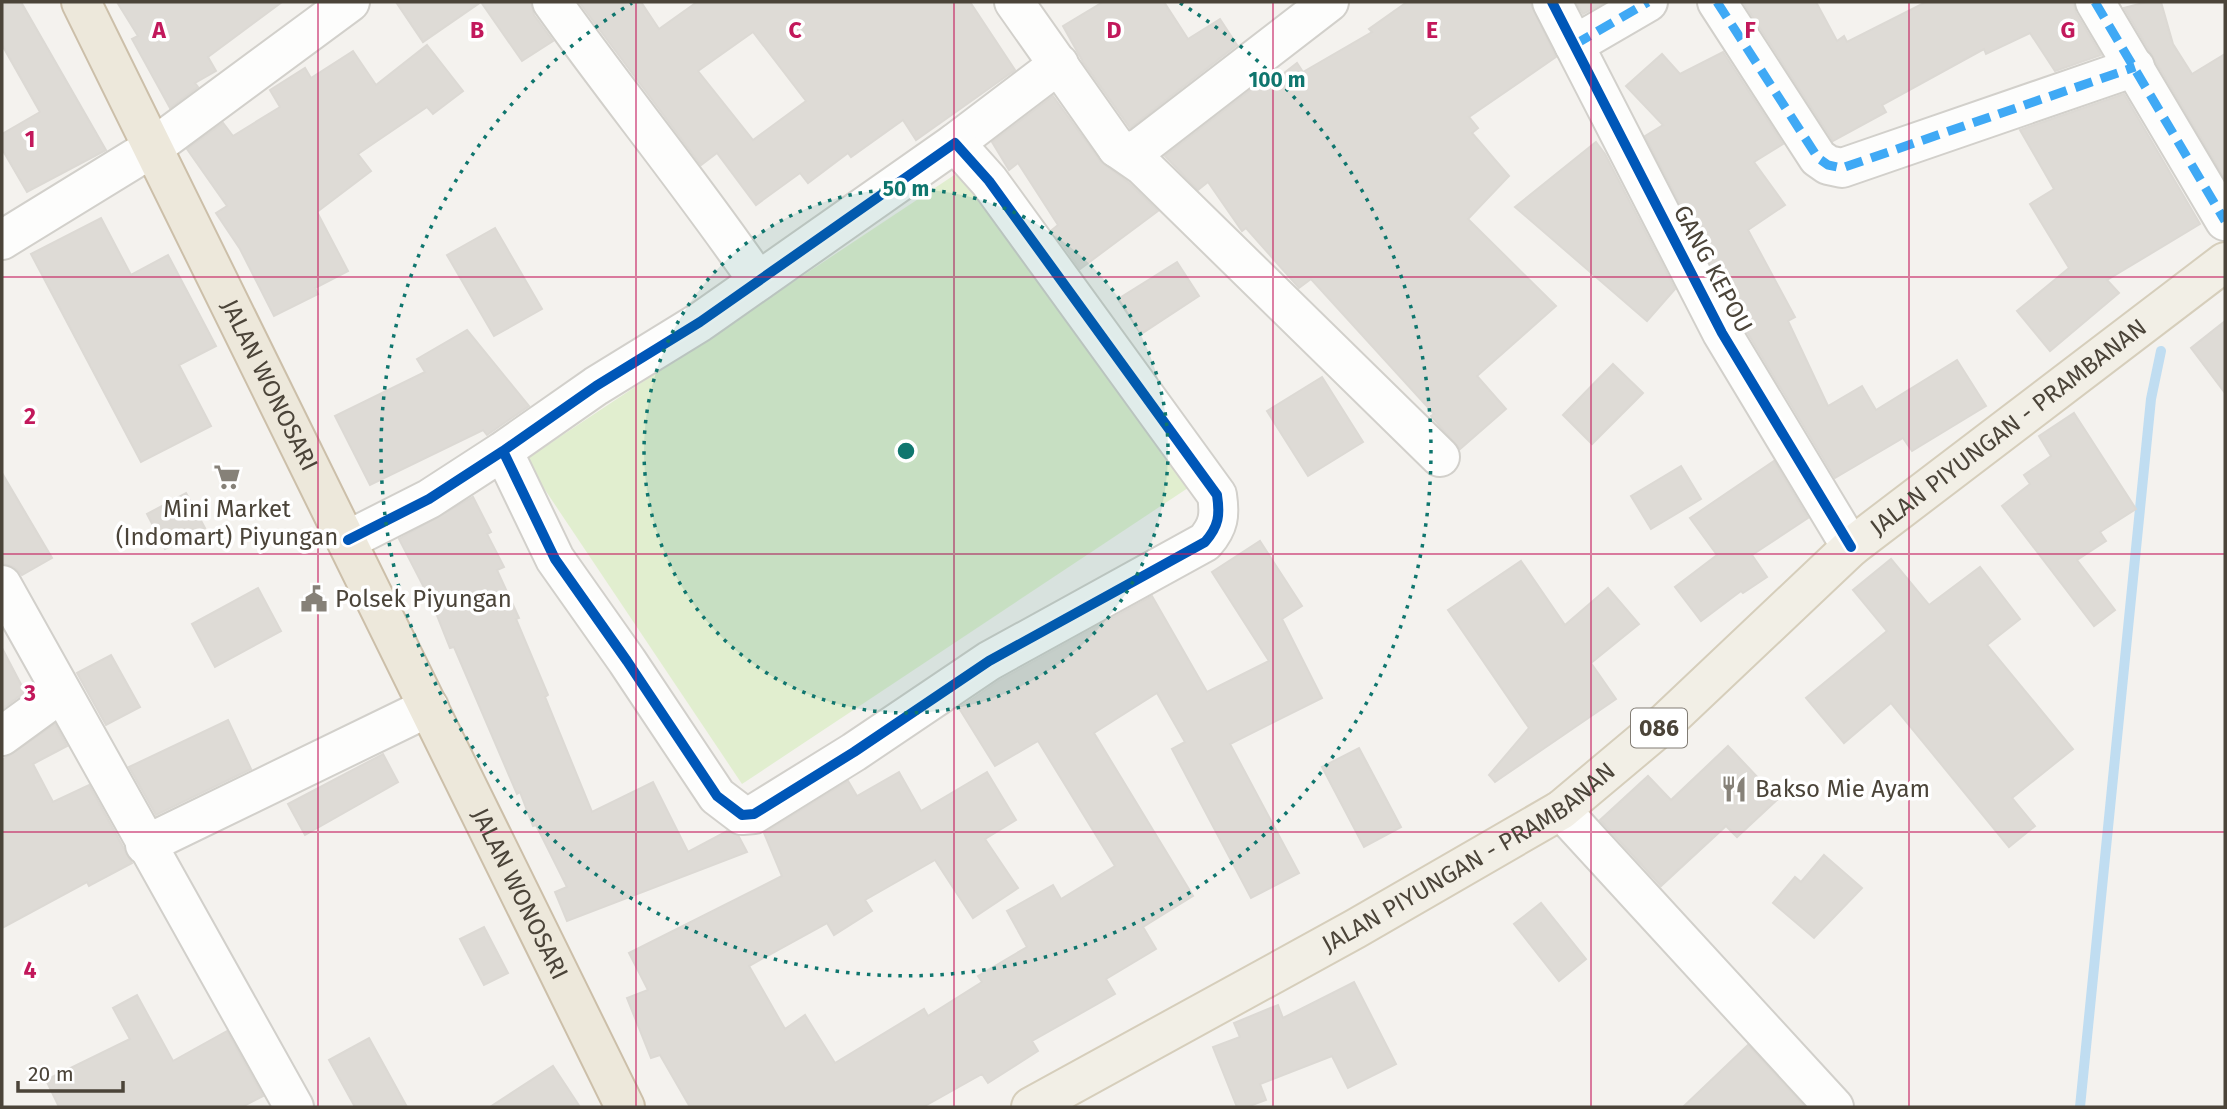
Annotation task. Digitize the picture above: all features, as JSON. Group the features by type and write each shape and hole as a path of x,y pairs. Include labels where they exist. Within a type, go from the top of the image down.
{"highway":[{"name":"JALAN WONOSARI","path":"81,2 155,146 625,1107"}],"main road":[{"name":"JALAN PIYUNGAN - PRAMBANAN","path":"1041,1105 1561,810 1667,721 1851,547 2225,262"}],"street":[{"path":"2,240 155,146 350,2"},
{"path":"552,2 622,101 711,213 758,281"},
{"path":"1014,2 1117,148 1143,166 1440,457"},
{"path":"1117,148 1130,152 1141,148 1329,2"},
{"name":"GANG KEPOU","path":"1552,2 1722,333 1851,547"},
{"path":"1574,45 1648,2"},
{"path":"1717,2 1818,158 1828,165 1842,168 2135,67"},
{"path":"2095,2 2225,221"},
{"path":"348,540 429,499 758,281 955,144 1059,64"},
{"path":"503,451 555,559 628,661 717,796 742,815 754,814 843,759 989,661 1205,541 1216,530 1220,514 1217,495 989,181 955,144"},
{"path":"2,585 145,845 294,1107"},
{"path":"2,736 61,693"},
{"path":"145,845 429,707"},
{"path":"1561,810 1835,1107"}],"green space":[{"path":"989,152 1206,476 742,784 525,460"}],"building":[{"path":"2,2 21,2 106,150 27,192 2,149 2,134 40,112 2,45"},
{"path":"117,2 282,2 208,57 216,71 195,83 198,87 170,108 132,39 138,36"},
{"path":"396,2 481,2 423,42"},
{"path":"481,2 531,2 534,15 553,41 522,61"},
{"path":"579,2 641,2 659,29 697,2 970,2 1015,70 916,140 903,120 851,157 848,153 808,183 800,173 756,205 717,153 701,165","holes":["753,32 806,101 753,140 698,71"]},
{"path":"1103,2 1164,2 1188,39 1220,19 1237,45 1130,128 1083,62 1063,26"},
{"path":"1407,2 1530,2 1556,57 1469,117 1478,128 1472,133 1509,176 1468,219 1556,306 1477,376 1506,409 1460,449 1431,416 1434,414 1311,279 1299,288 1246,228 1242,231 1208,182 1198,190 1165,156 1261,82 1265,88 1297,63 1303,72 1372,32 1369,29"},
{"path":"1576,2 1605,2 1583,14"},
{"path":"1743,2 1816,2 1837,41 1844,36 1847,42 1926,2 2073,2 2076,13 2101,55 2055,71 2030,33 1986,54 1984,49 1882,105 1886,112 1833,141"},
{"path":"2147,2 2161,2 2173,44 2192,74 2225,54 2225,179 2124,8"},
{"path":"427,45 463,91 433,114 427,107 358,154 371,171 317,212 348,271 315,288 318,294 274,316 240,249 216,213 227,206 187,149 223,123 233,136 280,107 270,90 305,68 311,78 353,51 376,85"},
{"path":"1723,52 1783,144 1754,162 1785,205 1748,230 1795,317 1788,321 1828,406 1862,386 1876,410 1957,360 1986,406 1912,451 1903,438 1835,478 1741,322 1645,136 1663,125 1626,86 1662,54 1680,74"},
{"path":"2124,94 2200,224 2107,280 2119,293 2050,351 2017,311 2069,268 2030,204 2054,189 2020,130"},
{"path":"1053,96 1101,162 1129,183 1158,211 1080,269 1052,230 1058,225 1018,163 1009,170 992,142"},
{"path":"1596,142 1605,154 1675,289 1647,321 1515,207"},
{"path":"101,218 131,275 168,255 216,346 179,365 211,426 141,462 31,254"},
{"path":"495,228 542,309 494,336 447,255"},
{"path":"1177,262 1199,296 1141,334 1118,299"},
{"path":"2225,321 2225,393 2191,348"},
{"path":"467,330 529,406 487,435 483,430 370,485 335,416 425,372 417,359"},
{"path":"1613,364 1643,393 1592,444 1563,415"},
{"path":"1322,377 1363,442 1308,476 1267,411"},
{"path":"2074,413 2136,509 2100,532 2106,541 2077,560 2115,610 2094,626 2002,506 2030,484 2024,475 2051,456 2039,436"},
{"path":"1774,461 1808,518 1752,555 1767,577 1743,593 1741,591 1701,621 1675,587 1717,555 1690,518"},
{"path":"1681,466 1701,499 1651,529 1631,496"},
{"path":"2,473 52,558 22,575 14,567 2,563"},
{"path":"186,493 205,528 165,549 147,514"},
{"path":"473,497 491,532 487,534 504,567 497,570 519,618 516,619 548,695 545,697 592,812 653,782 688,852 727,831 738,835 747,852 567,921 555,892 567,887 536,825 533,826 520,792 517,794 454,647 450,648 432,603 399,539"},
{"path":"1260,541 1302,606 1282,619 1322,698 1230,744 1299,873 1251,898 1172,749 1185,742 1157,693 1094,733 1193,896 1143,927 1156,949 1106,979 1115,994 1032,1041 1038,1051 988,1083 982,1074 923,1107 690,1107 660,1055 651,1058 627,998 648,990 629,953 782,876 764,833 848,781 857,796 899,772 921,811 987,772 1016,820 985,839 1018,888 973,918 935,860 865,900 872,911 834,935 827,923 749,966 785,1029 805,1015 835,1063 924,1009 928,1016 982,982 978,976 1027,947 1007,911 1053,885 1061,899 1115,866 1038,741 995,766 959,708 1000,680 1152,596 1207,692 1269,661 1212,572"},
{"path":"1891,559 1929,605 1980,567 2020,619 1987,645 2073,749 2012,798 2035,826 2009,847 1891,703 1844,743 1806,698 1887,631 1853,590"},
{"path":"1521,561 1565,625 1608,588 1639,624 1591,663 1616,699 1495,782 1489,775 1529,728 1448,610"},
{"path":"258,588 281,631 215,667 192,624"},
{"path":"2,648 25,692 2,709"},
{"path":"111,655 140,707 106,725 77,673"},
{"path":"228,720 251,769 156,815 129,767"},
{"path":"55,724 67,746 33,764 53,802 89,785 132,863 89,886 87,882 2,928 2,760"},
{"path":"1728,746 1778,799 1737,837 1726,826 1661,886 1600,820 1648,776 1671,800"},
{"path":"1359,748 1401,827 1364,847 1322,767"},
{"path":"383,754 398,782 305,835 288,804"},
{"path":"1824,855 1862,888 1814,938 1773,903 1795,877 1801,882"},
{"path":"1541,903 1586,959 1559,981 1514,924"},
{"path":"484,927 508,973 484,985 460,939"},
{"path":"1354,982 1396,1064 1348,1088 1332,1056 1260,1084 1266,1100 1247,1107 1237,1107 1213,1047 1240,1037 1234,1023 1278,1005 1283,1018"},
{"path":"137,995 173,1061 227,1031 263,1096 242,1107 59,1107 46,1080 130,1039 113,1008"},
{"path":"369,1038 407,1107 355,1107 329,1060"},
{"path":"1748,1045 1805,1107 1683,1107"},
{"path":"553,1066 580,1107 490,1107"}],"waterway":[{"path":"2080,1107 2151,399 2161,351"}],"marked path":[{"path":"1574,45 1648,2"},
{"path":"1717,2 1818,158 1828,165 1842,168 2135,67"},
{"path":"2095,2 2225,221"}],"cycle path":[{"path":"1552,2 1722,333 1851,547"},
{"path":"348,540 429,499 503,451 596,386 700,322 955,143 989,181 1217,495 1218,514 1216,525 1205,542 989,661 854,752 754,814 742,815 717,796 555,559 503,451"}],"place":[{"name":"Mini Market (Indomart) Piyungan","path":"227,477"},
{"name":"Polsek Piyungan","path":"314,599"},
{"name":"Bakso Mie Ayam","path":"1734,789"}]}
